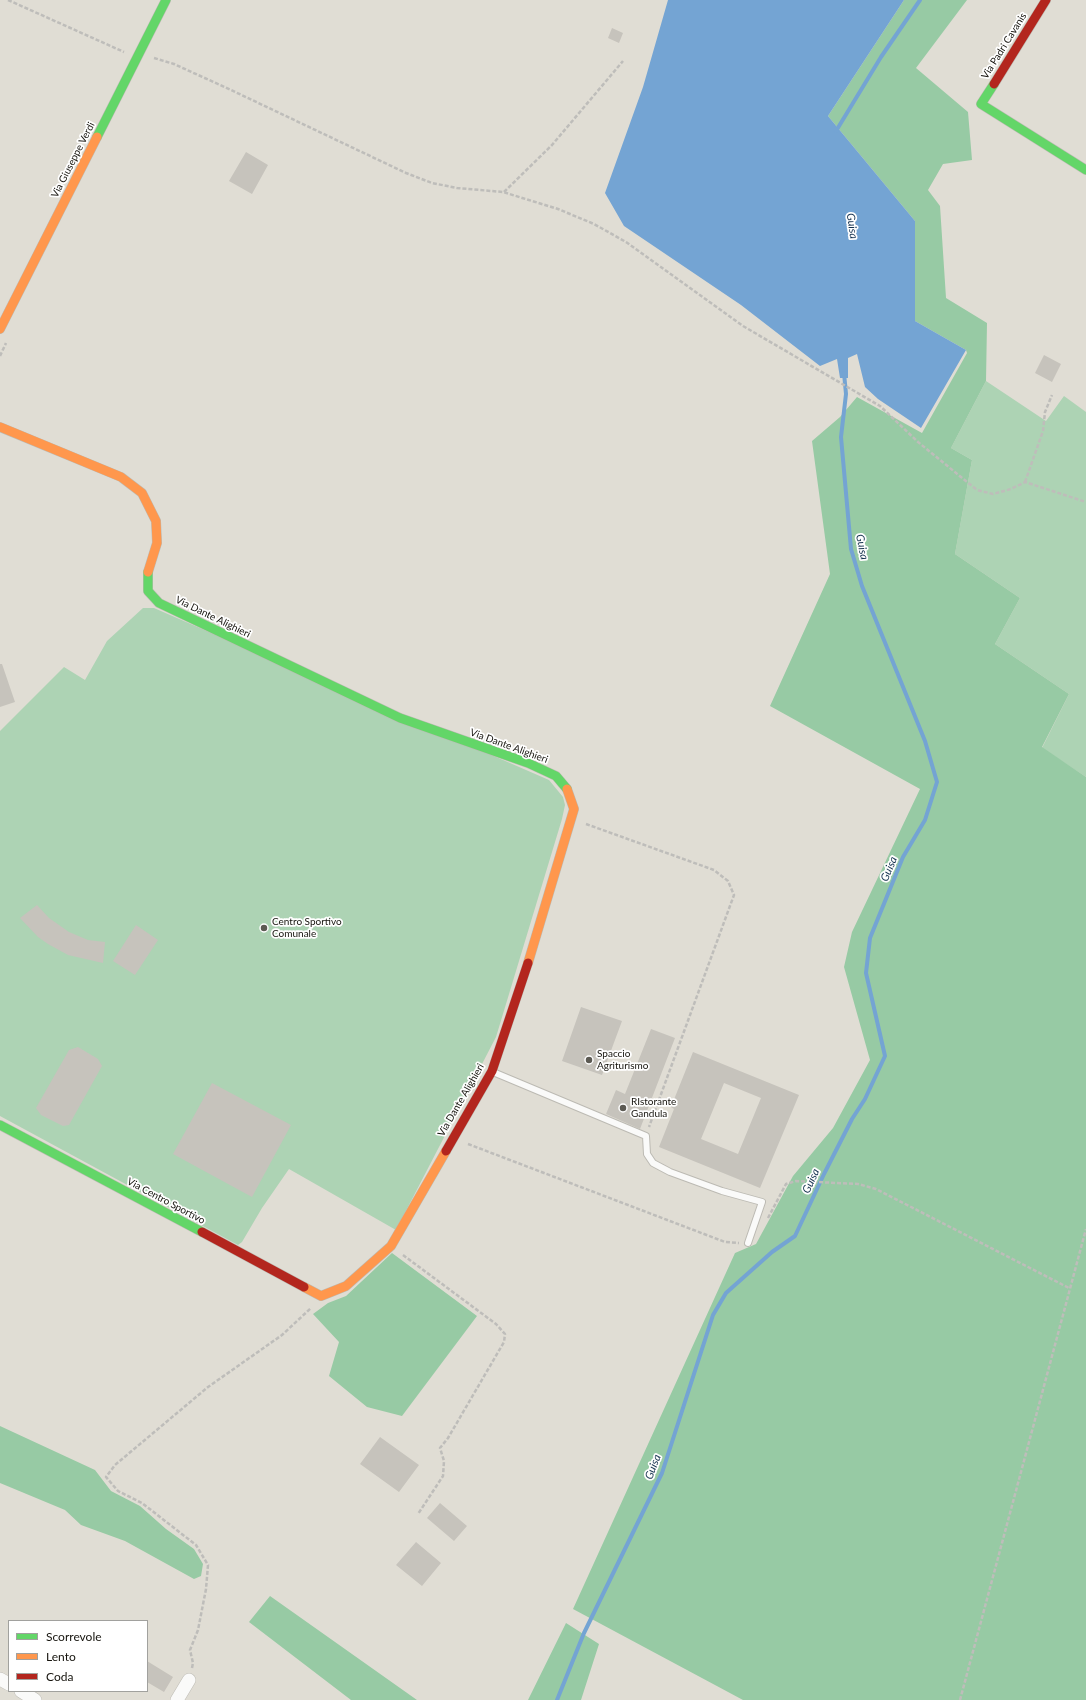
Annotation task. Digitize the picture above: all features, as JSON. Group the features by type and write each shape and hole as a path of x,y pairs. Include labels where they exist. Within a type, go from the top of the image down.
{"street":[{"name":"Via Giuseppe Verdi","path":"0,329 166,0"},
{"name":"Via Padri Cavanis","path":"1046,0 980,104 1086,170"},
{"name":"Via Dante Alighieri","path":"0,427 121,478 142,493 156,520 158,543 148,569 148,591 159,603 400,718 528,763 556,776 569,792 574,809 572,820 521,986 492,1071 391,1246 346,1286 321,1296"},
{"name":"Via Centro Sportivo","path":"0,1125 321,1296"},
{"path":"177,1700 189,1680"},
{"path":"22,1692 35,1700"}],"lane":[{"path":"492,1071 646,1136 647,1154 653,1163 670,1172 715,1188 762,1202 748,1243"}],"path":[{"path":"8,0 137,57 150,57 174,64 426,181 457,188 503,192 558,209 594,224 626,242 743,326 880,406 918,442 977,490 993,494 1011,489 1025,482 1043,431 1045,412 1052,394"},
{"path":"503,192 552,145 623,61"},
{"path":"1025,482 1086,502"},
{"path":"572,820 714,870 728,881 734,895 646,1136"},
{"path":"452,1138 725,1242 748,1243"},
{"path":"767,1219 786,1184 796,1181 858,1184 876,1189 1069,1288"},
{"path":"960,1700 1086,1229"},
{"path":"391,1246 496,1324 505,1334 504,1342 448,1438 440,1448 444,1461 443,1476 418,1514"},
{"path":"189,1680 193,1663 190,1650 198,1630 206,1589 208,1565 196,1545 142,1503 118,1491 106,1477 115,1465 208,1387 282,1335 311,1308 321,1296"}],"green space":[{"path":"904,0 967,0 916,68 968,112 972,160 943,164 928,190 940,206 946,298 987,323 986,381 951,448 972,460 955,554 1020,598 995,644 1069,694 1042,747 1086,777 1086,1700 743,1700 573,1609 735,1253 756,1244 793,1176 833,1128 870,1060 844,967 852,932 920,789 770,706 830,574 812,441 840,417 857,397 922,433 967,353 966,350 915,321 915,221 828,116"},
{"path":"986,381 1046,421 1064,396 1086,412 1086,777 1042,748 1069,694 995,644 1020,598 955,554 972,460 951,448"},
{"name":"Centro Sportivo Comunale","path":"143,608 154,608 549,780 563,797 565,805 562,819 496,1037 396,1230 289,1169 262,1208 242,1242 238,1245 0,1116 0,731 64,667 85,680 107,641"},
{"path":"392,1253 477,1316 402,1416 367,1407 329,1376 339,1342 313,1314 328,1303 346,1296"},
{"path":"0,1426 95,1470 111,1491 140,1506 166,1529 194,1549 203,1564 201,1576 194,1579 125,1541 81,1525 65,1510 0,1483"},
{"path":"270,1596 417,1700 351,1700 249,1622"},
{"path":"566,1623 599,1644 581,1700 528,1700"}],"water":[{"path":"668,0 904,0 828,116 915,221 915,321 966,350 921,428 878,399 865,387 857,354 848,358 848,378 840,378 837,359 820,366 741,305 624,226 605,193 643,87"}],"building":[{"path":"612,28 623,33 619,43 608,38"},
{"path":"246,152 268,165 252,194 229,181"},
{"path":"1044,355 1061,364 1052,382 1035,373"},
{"path":"0,664 2,664 15,702 0,707"},
{"path":"37,905 49,918 69,932 88,940 105,942 103,963 68,955 38,937 20,918"},
{"path":"136,925 158,940 135,975 113,961"},
{"path":"581,1007 622,1021 602,1075 562,1061"},
{"path":"651,1029 675,1038 640,1129 606,1114 616,1090 625,1094"},
{"path":"78,1047 98,1059 102,1066 69,1125 63,1126 41,1115 36,1108 69,1050"},
{"path":"693,1052 799,1095 760,1188 659,1147 674,1109 671,1107","holes":["724,1083 761,1098 738,1154 701,1139"]},
{"path":"212,1083 291,1125 252,1197 173,1154"},
{"path":"380,1437 419,1465 399,1492 360,1464"},
{"path":"440,1503 467,1526 454,1541 427,1518"},
{"path":"416,1542 441,1563 422,1586 396,1565"},
{"path":"148,1662 173,1677 164,1692 148,1683"}],"waterway":[{"name":"Guisa","path":"836,131 881,57 920,0"},
{"name":"Guisa","path":"557,1700 584,1633 662,1473 713,1315 726,1293 772,1252 795,1236 824,1174 852,1119 865,1099 885,1056 866,973 870,938 903,857 925,820 937,782 925,741 862,586 851,549 841,437 846,394 844,373"}],"traffic: fast":[{"path":"97,137 166,0"},
{"path":"994,84 981,104 1086,170"},
{"path":"148,572 148,591 159,603 400,718 528,763 556,776 567,789"},
{"path":"0,1125 202,1232"}],"traffic: slow":[{"path":"0,329 97,137"},
{"path":"0,427 121,477 142,493 156,521 157,543 148,572"},
{"path":"528,963 574,809 567,789"},
{"path":"304,1287 321,1296 346,1286 391,1246 446,1151"}],"traffic: jam":[{"path":"994,84 1046,0"},
{"path":"446,1151 492,1071 528,963"},
{"path":"202,1232 304,1287"}],"place":[{"name":"Centro Sportivo Comunale","path":"264,928"},
{"name":"Spaccio Agriturismo","path":"589,1060"},
{"name":"RIstorante Gandula","path":"623,1108"}]}
